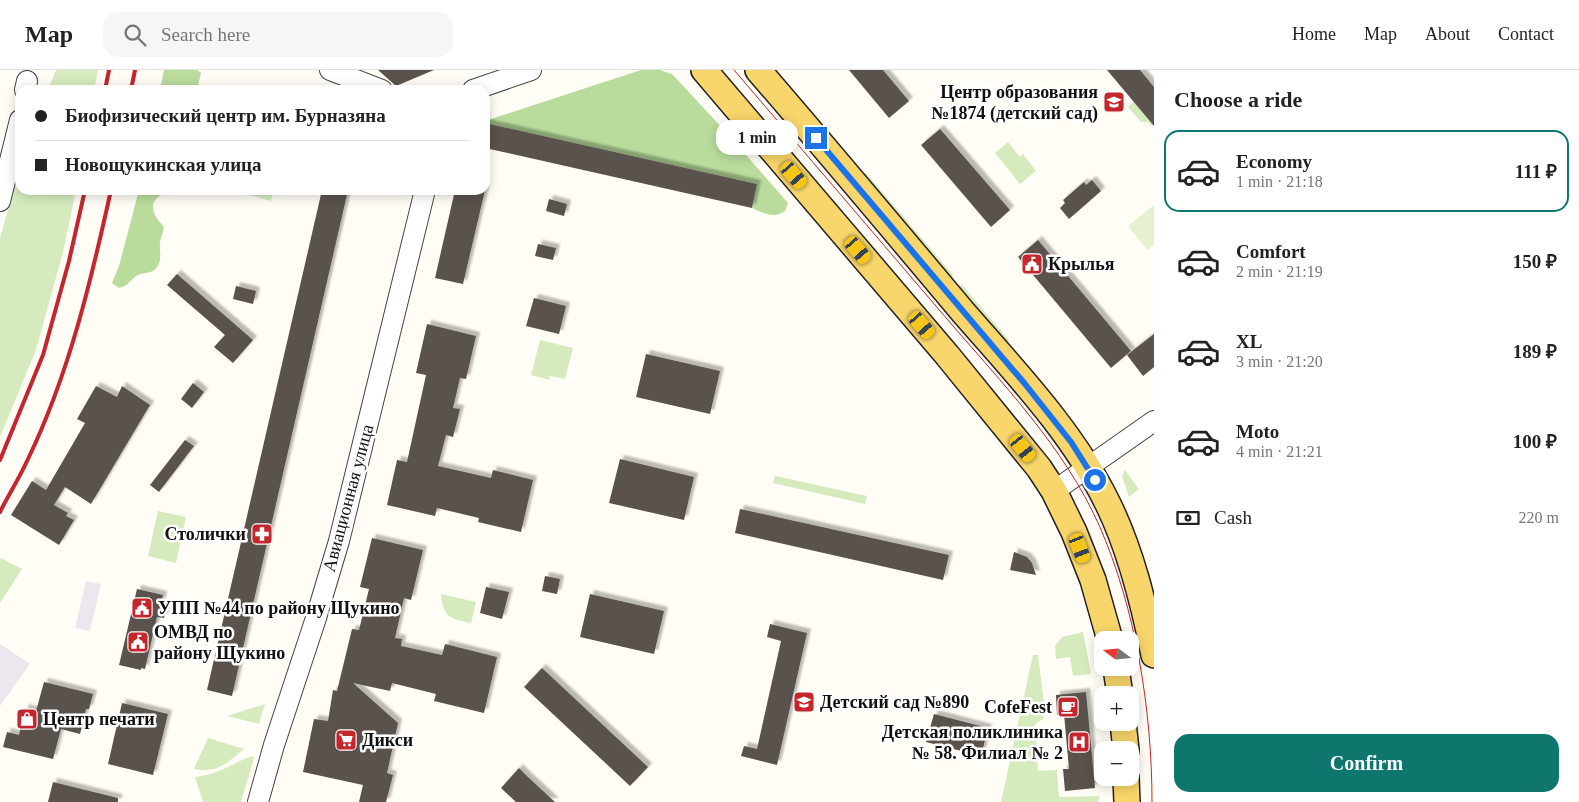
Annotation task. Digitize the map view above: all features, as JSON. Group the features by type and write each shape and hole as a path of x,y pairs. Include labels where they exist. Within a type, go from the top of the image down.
{"main road":[{"path":"704,70 947,355 1039,468 1054,492 1074,532 1093,580 1107,631"},
{"path":"758,70 1025,384 1071,442 1108,504 1121,535 1140,593 1154,655"},
{"path":"1126,786 1127,802"}],"street":[{"path":"330,70 369,85"},
{"path":"488,85 531,70"},
{"path":"0,201 15,140"},
{"name":"Авиационная улица","path":"258,802 274,744 316,618 339,540 424,195"},
{"path":"1054,492 1154,421"}],"shaded area":[{"path":"86,581 101,584 90,631 75,628"},
{"path":"0,644 30,664 0,706"}],"green space":[{"path":"56,70 98,70 95,85 50,85"},
{"path":"164,70 197,70 201,73 198,85 161,85"},
{"path":"641,70 660,70 672,74 788,203 785,211 777,215 764,213 752,208 757,184 490,124 490,119"},
{"path":"1134,102 1154,124 1152,126 1148,122 1141,122 1128,107"},
{"path":"1008,142 1020,157 1023,154 1036,171 1020,184 995,153"},
{"path":"866,173 953,275 950,278 862,177"},
{"path":"15,185 15,195 75,195 63,252 36,350 0,437 0,238"},
{"path":"138,195 161,195 153,204 154,213 164,227 160,242 158,265 154,270 138,275 119,288 112,283 119,266"},
{"path":"249,195 273,195 271,201"},
{"path":"1154,205 1154,245 1147,250 1128,226"},
{"path":"962,285 1009,340 1005,344 958,288"},
{"path":"540,340 573,348 565,379 550,376 549,380 531,375"},
{"path":"1125,470 1139,489 1129,497 1122,476"},
{"path":"775,476 867,496 865,504 773,483"},
{"path":"158,511 186,517 176,563 148,556"},
{"path":"1,558 22,569 0,603 0,560"},
{"path":"441,594 476,602 471,623 449,616 444,608"},
{"path":"1083,632 1091,674 1073,676 1070,657 1056,659 1055,646 1062,637"},
{"path":"1033,655 1038,655 1045,711 1043,719 1035,724 1038,771 1057,770 1059,797 1100,796 1098,802 1001,802"},
{"path":"265,704 259,724 227,716"},
{"path":"208,738 244,749 222,766 210,770 194,769"},
{"path":"252,756 254,758 241,802 203,802 195,777 219,771"}],"building":[{"path":"378,70 434,70 398,85 395,85"},
{"path":"849,70 883,70 909,101 889,118"},
{"path":"1107,70 1140,70 1154,87 1154,126"},
{"path":"490,124 757,184 752,208 490,149"},
{"path":"940,129 1010,210 991,227 921,145"},
{"path":"1092,180 1101,191 1069,219 1060,208 1065,203 1063,200 1084,182 1086,185"},
{"path":"321,195 347,195 232,696 207,690"},
{"path":"454,195 484,195 463,284 435,278"},
{"path":"549,199 567,204 564,216 546,211"},
{"path":"1038,240 1131,351 1111,368 1018,257"},
{"path":"538,244 556,248 553,260 535,256"},
{"path":"177,274 253,340 233,363 214,347 225,335 167,285"},
{"path":"236,286 256,291 253,304 233,299"},
{"path":"534,298 566,306 559,334 526,326"},
{"path":"427,324 476,336 466,379 460,378 453,408 460,409 453,437 446,435 438,466 491,478 493,470 533,480 521,532 478,522 479,518 437,508 435,516 387,505 397,460 407,462 426,375 416,373"},
{"path":"1154,334 1154,367 1143,376 1127,355"},
{"path":"646,354 720,371 710,414 636,397"},
{"path":"193,383 204,392 192,408 181,399"},
{"path":"96,386 117,397 122,386 150,405 91,504 65,487 54,505 68,513 66,516 74,520 59,545 11,515 32,481 46,490 85,423 77,419"},
{"path":"185,440 194,446 159,492 150,485"},
{"path":"620,459 694,477 684,520 609,503"},
{"path":"740,509 949,555 943,580 735,533"},
{"path":"372,538 423,550 411,600 404,598 395,638 402,639 401,646 442,655 445,644 497,657 484,713 434,701 436,694 392,683 390,691 353,683 398,723 387,773 393,775 386,802 359,802 363,785 303,772 314,719 328,721 333,690 337,691 352,629 359,630 369,589 360,587"},
{"path":"1014,552 1027,557 1032,563 1036,575 1010,570"},
{"path":"545,576 560,579 557,594 542,591"},
{"path":"486,587 509,592 502,619 480,613"},
{"name":"ОМВД по району Щукино","path":"137,589 163,595 160,607 166,608 164,618 157,617 145,669 141,668 141,670 119,665"},
{"path":"590,594 664,611 654,654 580,637"},
{"path":"770,624 807,633 777,765 741,756 744,746 757,749 781,641 767,637"},
{"path":"542,668 648,767 630,786 524,687"},
{"path":"44,682 93,694 89,709 86,709 80,734 61,729 53,759 3,747 7,732 19,735 25,708 36,711"},
{"name":"Детская поликлиника № 58. Филиал № 2","path":"1086,692 1095,788 1065,791 1063,769 1069,769 1064,714 1057,715 1056,695"},
{"path":"122,703 168,714 153,775 108,764"},
{"path":"934,714 988,728 981,756 926,742"},
{"path":"519,768 555,802 516,802 501,788"},
{"path":"53,782 118,798 118,802 48,802"}],"tram line":[{"path":"734,70 1010,392 1050,442 1085,496 1112,557 1132,626 1145,697 1149,732 1152,802"}],"railway":[{"path":"106,85 109,70"},
{"path":"132,85 135,70"},
{"path":"0,460 43,355 69,261 84,195"},
{"path":"0,512 25,466 43,427 67,361 87,293 110,195"}],"place":[{"name":"Центр образования №1874 (детский сад)","path":"1114,102"},
{"name":"Крылья","path":"1032,264"},
{"name":"Столички","path":"262,534"},
{"name":"УПП №44 по району Щукино","path":"142,608"},
{"name":"ОМВД по району Щукино","path":"138,642"},
{"name":"Детский сад №890","path":"804,702"},
{"name":"CofeFest","path":"1068,707"},
{"name":"Центр печати","path":"27,719"},
{"name":"Дикси","path":"346,740"},
{"name":"Детская поликлиника № 58. Филиал № 2","path":"1079,742"}],"route":[{"path":"816,138 1025,384 1071,442 1095,480"}]}
